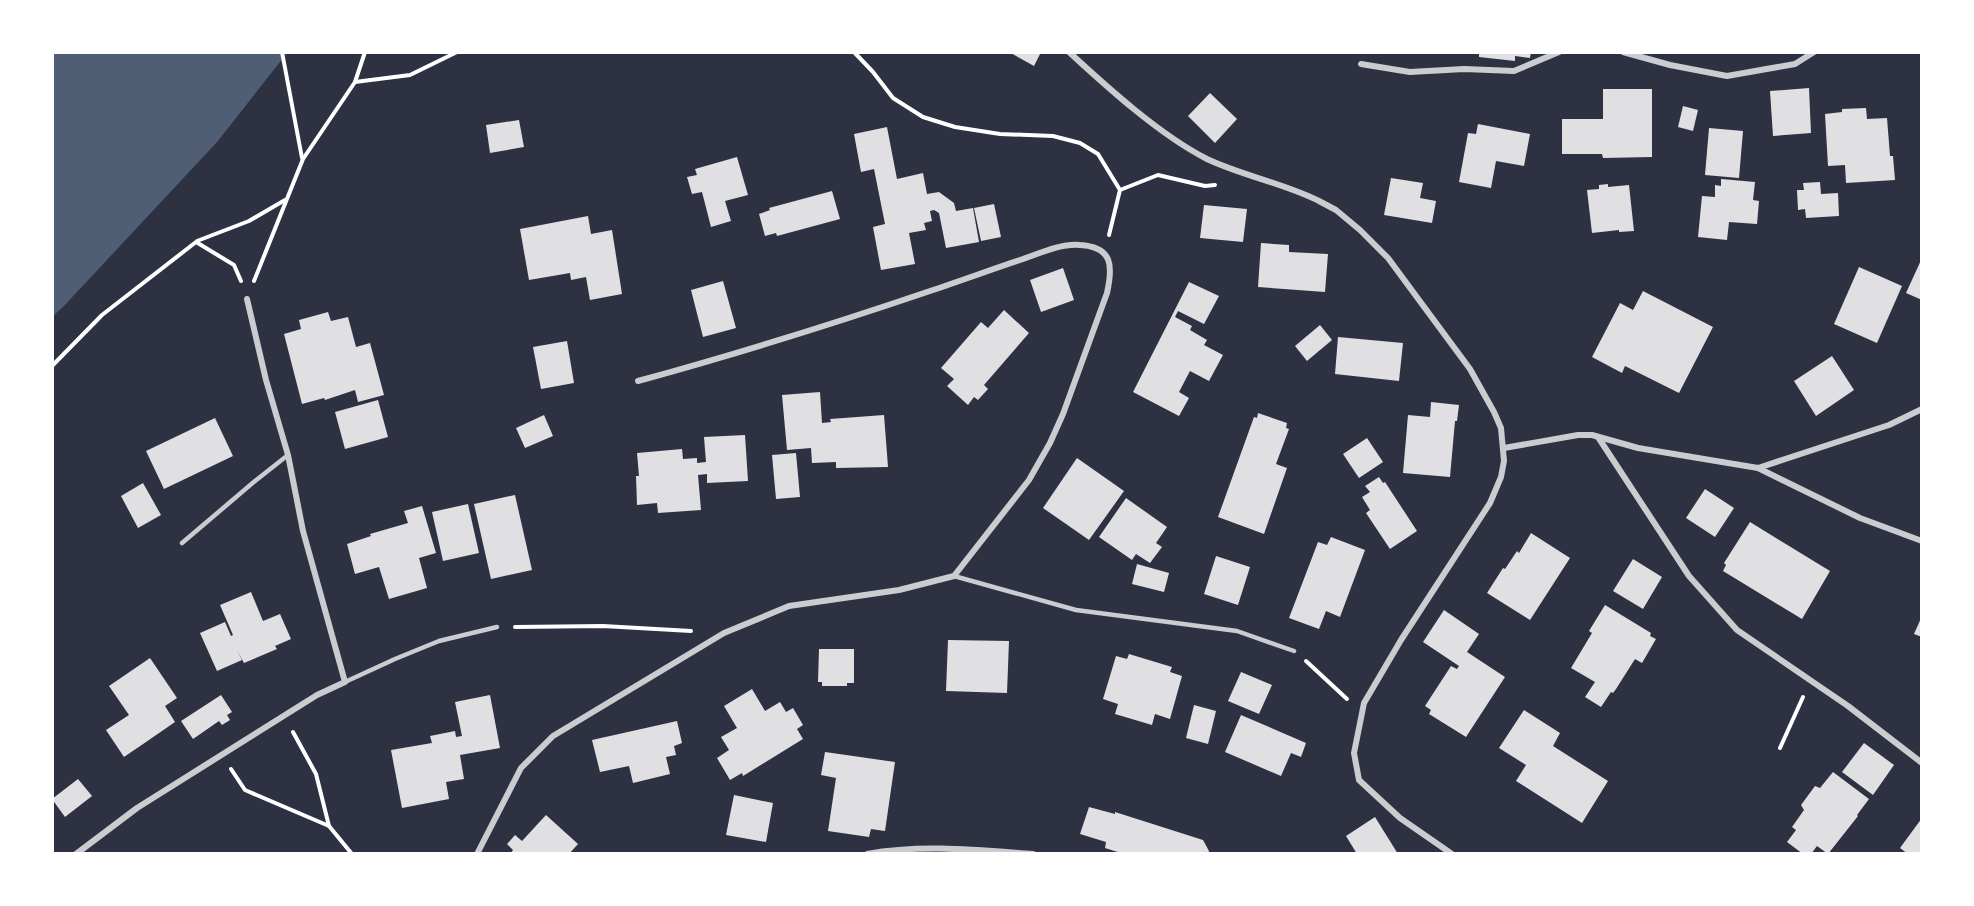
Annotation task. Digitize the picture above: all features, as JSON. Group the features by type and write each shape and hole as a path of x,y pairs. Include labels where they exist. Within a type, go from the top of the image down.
{"street":[{"path":"1069,52 1098,79 1174,139 1207,158 1319,201 1336,210 1360,230 1392,264 1470,369 1494,412 1501,428 1504,448 1502,477 1491,504 1401,640 1361,711 1354,753 1359,780 1400,818 1452,854"},
{"path":"1361,64 1410,72 1464,69 1514,71 1559,52"},
{"path":"1623,52 1670,65 1727,76 1795,64 1814,52"},
{"path":"477,854 521,768 553,736 724,633 789,606 899,590 954,576 1029,480 1050,443 1063,414 1107,293 1112,273 1110,261 1105,253 1096,248 1079,244 1048,250 716,360 638,381"},
{"path":"76,854 137,808 317,695 345,682 303,531 288,455 266,380 247,299"},
{"path":"1758,468 1889,425 1922,409"},
{"path":"1504,448 1578,435 1598,437 1638,448 1758,468 1860,518 1922,541"},
{"path":"1598,437 1689,576 1737,630 1848,705 1922,763"},
{"path":"867,854 889,850 964,849 1033,854"}],"lane":[{"path":"182,543 288,455"},
{"path":"954,576 1076,610 1237,631 1294,651"},
{"path":"345,682 395,658 439,641 497,627"}],"path":[{"path":"282,52 303,159"},
{"path":"247,299 303,159 355,82 365,52"},
{"path":"355,82 410,75 457,52"},
{"path":"854,52 873,72 892,98 923,117 955,127 1000,134 1053,136 1080,143 1098,154 1120,190 1105,253"},
{"path":"1120,190 1158,175 1205,186 1216,184"},
{"path":"52,366 102,315 196,242 249,221 286,199"},
{"path":"196,242 234,265 247,299"},
{"path":"497,627 603,626 724,633"},
{"path":"1294,651 1361,711"},
{"path":"1780,748 1810,680"},
{"path":"284,716 316,774 329,826 352,854"},
{"path":"222,756 245,790 329,826"}],"water":[{"path":"53,53 287,53 218,141 53,316"}],"building":[{"path":"1009,52 1041,52 1034,66"},
{"path":"1479,52 1531,52 1530,58 1515,56 1515,61 1479,57"},
{"path":"1809,88 1811,133 1773,136 1770,91"},
{"path":"1603,89 1652,89 1652,157 1603,158 1602,154 1562,154 1562,119 1603,119"},
{"path":"1210,93 1237,119 1215,143 1188,116"},
{"path":"1683,106 1698,110 1693,131 1678,127"},
{"path":"1866,108 1867,119 1887,118 1890,156 1893,156 1895,180 1846,183 1845,165 1828,166 1825,114 1842,112 1842,109"},
{"path":"519,120 524,147 490,153 486,125"},
{"path":"1478,124 1530,134 1524,166 1496,161 1491,188 1459,182 1468,133 1476,134"},
{"path":"887,127 897,179 923,173 927,194 939,192 954,203 956,211 973,208 979,242 946,248 939,213 934,210 930,211 932,221 924,223 926,230 909,233 915,264 881,270 873,227 885,224 874,169 861,172 854,134"},
{"path":"1709,128 1743,131 1739,178 1705,175"},
{"path":"737,157 748,195 725,201 731,221 711,227 702,192 692,194 687,177 697,175 695,169"},
{"path":"1391,178 1423,183 1420,198 1436,201 1432,223 1384,215"},
{"path":"1721,179 1755,182 1753,200 1759,201 1757,224 1729,222 1727,240 1698,237 1702,196 1715,197 1715,185 1721,186"},
{"path":"1820,182 1821,194 1838,193 1839,216 1806,218 1805,209 1798,210 1797,190 1804,190 1803,183"},
{"path":"1608,184 1608,187 1629,185 1634,231 1592,233 1587,190 1599,189 1599,185"},
{"path":"832,191 840,219 777,236 776,233 765,236 759,214 770,210 769,208"},
{"path":"994,204 1001,237 981,241 974,208"},
{"path":"1204,205 1247,209 1243,242 1200,238"},
{"path":"588,216 591,234 612,230 622,294 590,300 586,277 571,280 570,273 529,280 520,229"},
{"path":"1261,243 1289,245 1289,252 1328,254 1325,292 1258,287"},
{"path":"1922,258 1922,300 1906,293"},
{"path":"1859,267 1902,286 1877,343 1834,324"},
{"path":"1063,268 1074,300 1041,312 1030,280"},
{"path":"723,281 736,328 703,337 691,290"},
{"path":"1189,282 1219,296 1204,324 1178,311 1175,317 1192,326 1190,330 1207,340 1204,345 1223,355 1209,381 1190,371 1179,392 1189,398 1179,416 1133,392"},
{"path":"1643,291 1713,327 1679,393 1625,366 1622,373 1592,357 1620,303 1633,310"},
{"path":"1004,310 1029,333 984,385 988,389 978,400 974,397 968,405 947,386 954,379 941,368 981,322 988,328"},
{"path":"328,312 331,321 348,317 356,347 370,343 384,395 358,402 355,390 325,400 324,398 302,404 284,334 301,329 299,320"},
{"path":"1320,325 1332,340 1307,361 1295,346"},
{"path":"1338,337 1403,343 1399,381 1335,374"},
{"path":"567,341 574,383 541,389 533,347"},
{"path":"1832,356 1854,390 1816,416 1794,381"},
{"path":"820,392 822,423 831,422 830,419 884,415 888,467 836,468 836,462 812,463 811,448 787,450 782,395"},
{"path":"378,400 388,437 345,449 335,412"},
{"path":"1431,402 1459,405 1457,421 1455,421 1450,477 1403,473 1408,415 1430,417"},
{"path":"1258,413 1287,423 1286,428 1289,429 1276,464 1287,468 1264,534 1218,517 1254,417 1257,418"},
{"path":"544,415 553,436 525,448 516,428"},
{"path":"215,418 233,456 164,489 146,451"},
{"path":"745,435 748,481 707,483 707,474 698,475 701,510 658,513 657,503 637,505 636,476 639,476 637,453 682,449 683,459 697,458 697,463 706,462 704,437"},
{"path":"1367,438 1383,462 1359,478 1343,454"},
{"path":"796,453 800,497 776,499 772,455"},
{"path":"1077,458 1124,491 1089,540 1043,508"},
{"path":"1379,477 1383,483 1385,482 1417,531 1390,549 1366,513 1370,510 1362,497 1370,492 1365,486"},
{"path":"143,483 161,515 138,528 121,496"},
{"path":"1705,489 1734,508 1715,537 1686,518"},
{"path":"515,495 532,570 491,579 474,504"},
{"path":"1126,498 1167,527 1156,543 1162,547 1150,563 1136,554 1132,560 1099,537"},
{"path":"468,504 479,553 443,561 432,512"},
{"path":"422,506 436,553 419,558 427,588 389,599 379,567 355,574 347,544 371,536 370,534 408,523 404,511"},
{"path":"1750,522 1830,571 1802,619 1723,571 1726,565 1724,563"},
{"path":"1531,533 1570,558 1530,620 1487,593 1503,568 1505,569 1517,551 1519,553"},
{"path":"1331,537 1365,550 1340,617 1326,611 1319,629 1289,618 1318,542 1327,545"},
{"path":"1216,556 1250,567 1238,605 1204,594"},
{"path":"1633,559 1662,577 1643,609 1613,591"},
{"path":"1137,564 1169,573 1164,592 1132,584"},
{"path":"251,592 263,621 280,614 291,639 275,646 277,649 244,663 237,650 242,660 217,671 200,633 225,622 231,636 233,635 220,605"},
{"path":"1605,605 1651,633 1650,636 1656,639 1642,663 1635,659 1616,689 1613,693 1611,692 1601,707 1585,697 1595,682 1571,668 1592,633 1589,631"},
{"path":"1444,610 1479,634 1467,652 1505,677 1466,737 1429,714 1431,710 1425,706 1451,666 1457,669 1459,666 1423,642"},
{"path":"1922,616 1922,637 1914,634"},
{"path":"948,640 1009,641 1007,693 946,691"},
{"path":"819,649 854,649 854,683 847,683 847,686 822,686 822,682 818,682"},
{"path":"1129,654 1172,667 1170,672 1182,676 1170,719 1155,714 1152,725 1115,714 1118,704 1103,699 1116,656 1127,659"},
{"path":"150,658 177,698 165,706 175,722 124,757 106,730 129,715 109,686"},
{"path":"1241,672 1272,685 1259,714 1228,701"},
{"path":"752,689 765,711 780,702 786,712 793,708 803,725 797,729 803,739 743,776 742,773 730,780 717,758 729,750 721,737 737,728 724,706"},
{"path":"221,695 232,712 227,715 230,720 222,725 219,721 193,739 181,721"},
{"path":"490,695 500,748 460,755 464,779 446,782 449,799 402,808 391,750 432,743 430,736 455,731 456,737 462,736 455,702"},
{"path":"1194,705 1216,711 1208,744 1186,738"},
{"path":"1524,710 1560,733 1553,746 1608,781 1582,823 1516,781 1526,765 1499,748"},
{"path":"1241,715 1306,743 1301,757 1291,753 1281,776 1225,752"},
{"path":"677,721 682,743 674,746 676,755 666,757 670,774 633,783 629,766 600,772 592,740"},
{"path":"1864,743 1894,765 1873,795 1842,772"},
{"path":"825,752 895,762 885,831 871,829 869,837 828,831 836,778 821,775"},
{"path":"1833,772 1869,799 1828,854 1817,846 1811,854 1803,854 1787,842 1796,830 1792,827 1804,810 1801,805 1815,786 1820,788"},
{"path":"78,779 92,796 65,817 52,799"},
{"path":"734,795 773,803 766,842 726,835"},
{"path":"1089,807 1115,814 1115,812 1203,840 1209,851 1208,854 1124,854 1105,848 1106,842 1080,834"},
{"path":"546,815 578,844 569,854 510,854 513,850 507,844 515,835 522,841"},
{"path":"1375,817 1398,854 1357,854 1346,836"},
{"path":"1922,818 1922,854 1908,854 1900,848"}]}
